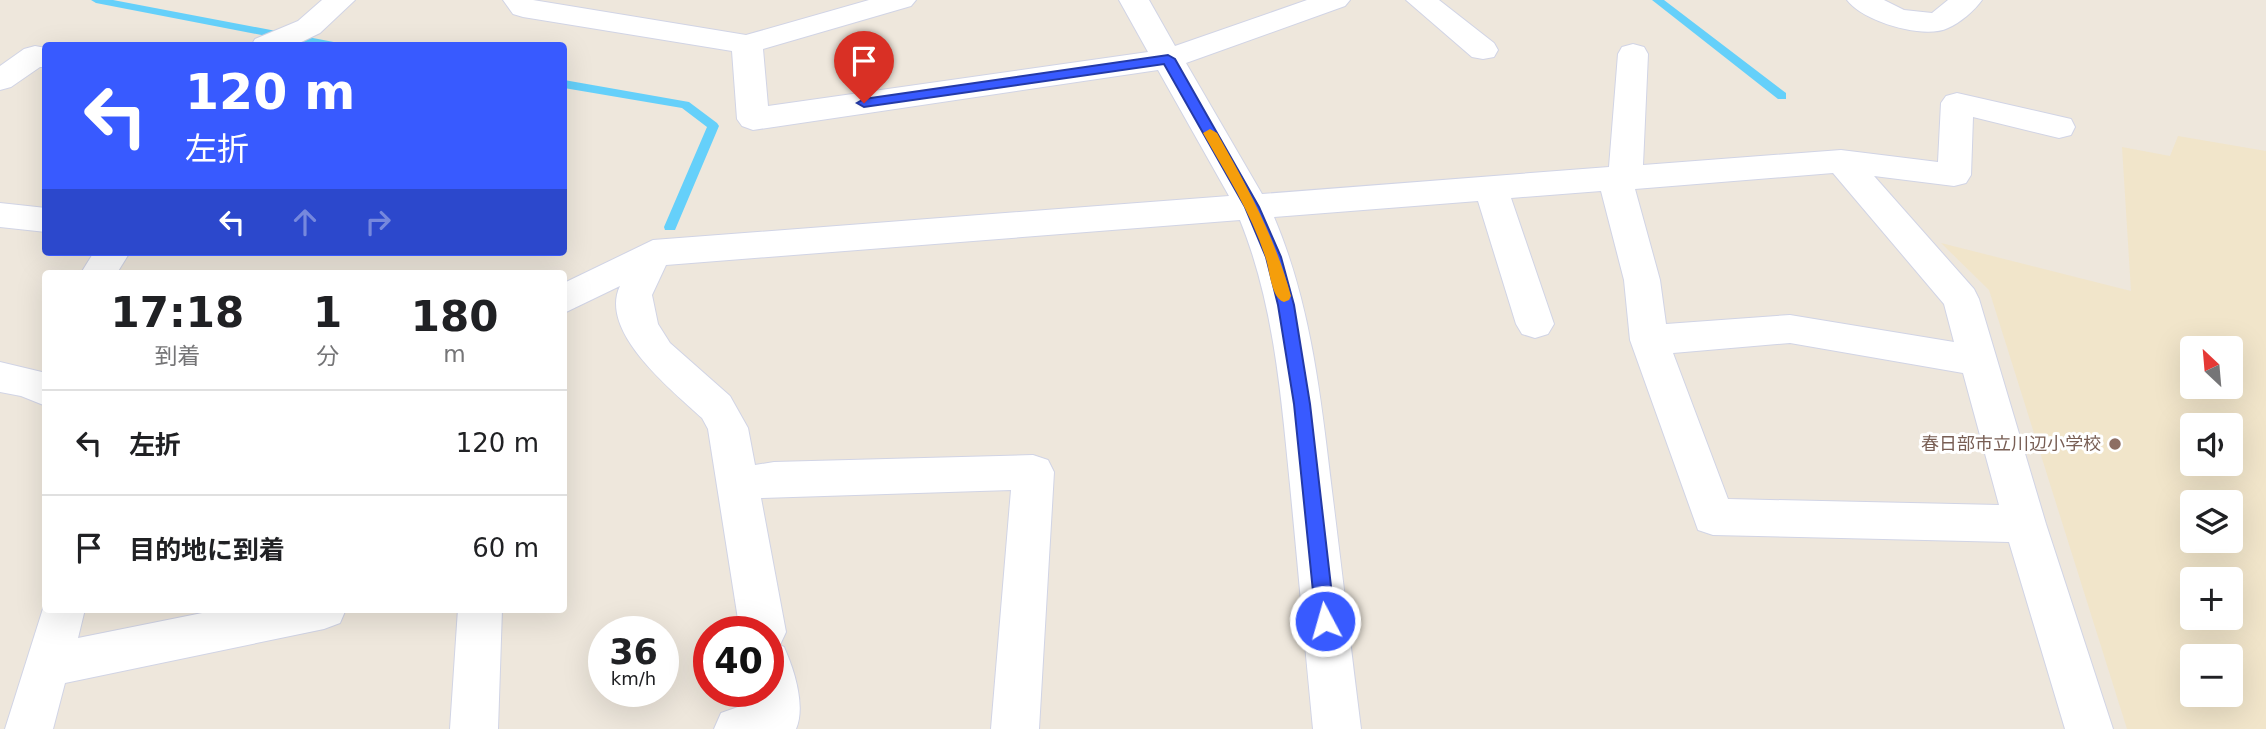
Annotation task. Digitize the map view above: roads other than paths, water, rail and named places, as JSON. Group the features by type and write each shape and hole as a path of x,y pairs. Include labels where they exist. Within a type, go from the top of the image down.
{"street":[{"path":"272,42 309,27 340,0"},
{"path":"530,3 747,44 901,0"},
{"path":"1134,0 1252,207 1273,257 1288,317 1302,404 1337,729"},
{"path":"1421,0 1483,50"},
{"path":"1862,0 1897,19 1938,22 1967,0"},
{"path":"747,44 753,119 1168,59 1330,1"},
{"path":"1633,54 1620,179 1642,280 1649,340 1713,517 2025,524"},
{"path":"0,80 35,56 42,57"},
{"path":"567,297 653,253 1841,161 1954,175 1957,103 2059,127"},
{"path":"1841,161 1961,299 2025,524 2089,729"},
{"path":"1491,188 1535,324"},
{"path":"0,215 42,220"},
{"path":"653,253 634,295 640,326 656,353 716,407 728,428 760,616"},
{"path":"1649,340 1790,329 1979,361"},
{"path":"738,485 774,479 1033,472 1015,729"},
{"path":"29,729 62,613"},
{"path":"47,665 304,613"},
{"path":"474,729 480,613"},
{"path":"738,729 778,717 776,707"}],"waterway":[{"path":"96,0 318,42"},
{"path":"1657,0 1782,96"},
{"path":"567,85 685,105 713,126 670,227"}],"place":[{"name":"春日部市立川辺小学校","path":"2115,444"}]}
